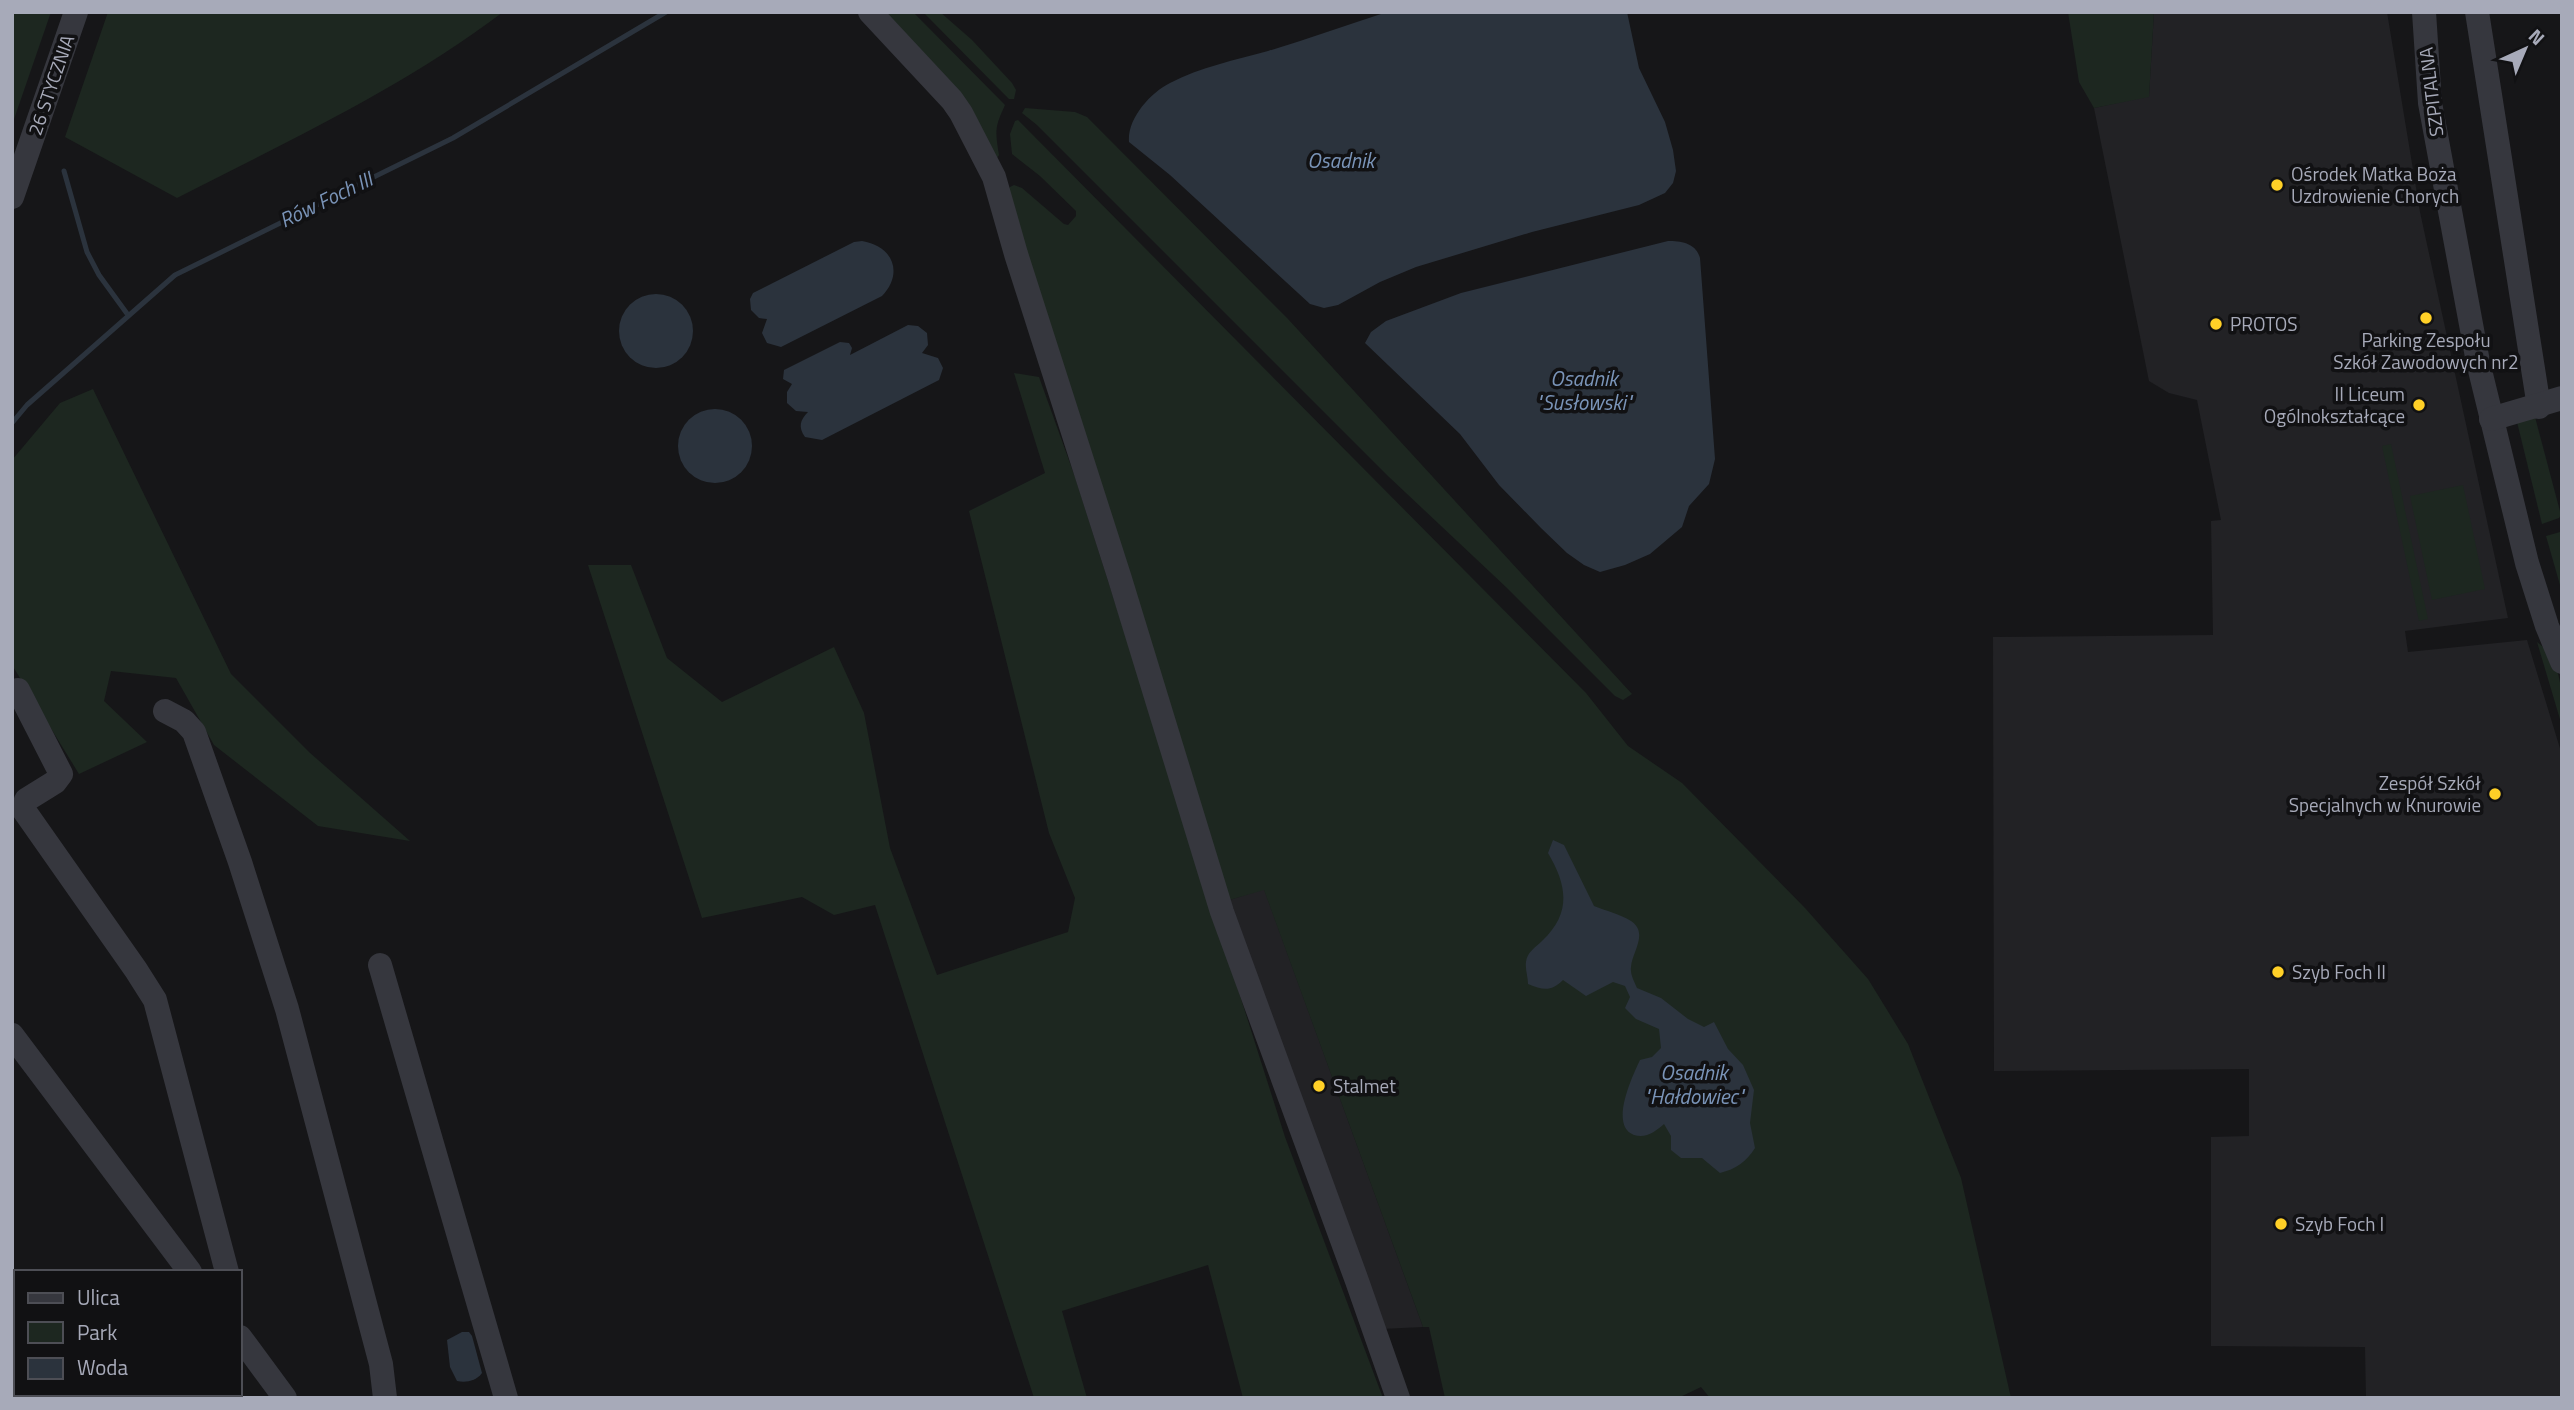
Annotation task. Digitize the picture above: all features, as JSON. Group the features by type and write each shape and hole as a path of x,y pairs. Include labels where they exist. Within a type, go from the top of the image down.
{"street":[{"name":"26 STYCZNIA","path":"12,197 76,12"},
{"path":"870,12 952,100 993,177 1222,912 1398,1398"},
{"name":"SZPITALNA","path":"2424,12 2424,47 2434,130 2491,419 2536,595 2562,662"},
{"path":"2477,12 2539,407"},
{"path":"2491,419 2539,407 2562,398"},
{"path":"18,690 61,774 55,782 26,800 23,809 155,1000 226,1270"},
{"path":"164,711 184,721 194,732 240,862 287,1009 381,1364 385,1398"},
{"path":"380,965 506,1398"},
{"path":"12,1035 188,1270"},
{"path":"242,1341 285,1398"}],"shaded area":[{"path":"2154,12 2387,12 2420,212 2508,618 2405,631 2408,652 2527,640 2562,755 2562,1398 2366,1398 2365,1347 2211,1346 2211,1137 2249,1136 2249,1069 1994,1071 1993,637 2213,635 2211,521 2221,520 2197,400 2169,393 2149,381 2094,108 2149,96"},
{"name":"Stalmet","path":"1264,889 1423,1327 1381,1329 1226,901"}],"green space":[{"path":"12,12 51,12 12,125"},
{"path":"108,12 503,12 385,89 177,198 65,137"},
{"path":"877,12 913,12 1005,105 997,128 997,158"},
{"path":"923,12 940,12 972,40 1012,83 1016,90 1014,99 1009,99"},
{"path":"2068,12 2154,12 2149,97 2094,108 2079,82"},
{"path":"1025,108 1075,112 1087,117 1288,319 1632,694 1623,700 1615,696 1507,588 1389,477 1022,113"},
{"path":"1018,120 1586,693 1628,746 1682,783 1805,908 1868,979 1908,1044 1961,1178 2011,1398 1710,1398 1701,1387 1678,1398 1445,1398 1429,1327 1423,1327 1264,890 1226,901 1006,192 1014,185 1022,188 1064,224 1068,225 1076,216 1076,211 1040,176 1012,154 1010,134 1015,121"},
{"path":"1014,373 1039,377 1075,477 1285,1137 1383,1398 1243,1398 1208,1265 1062,1311 1087,1398 1034,1398 875,905 834,915 802,897 702,918 588,565 631,565 667,658 722,702 834,647 864,713 890,848 937,975 1068,932 1075,898 1049,833 969,511 1045,473"},
{"path":"93,389 231,674 309,752 410,841 318,826 214,745 176,678 111,671 104,701 147,742 79,774 12,665 12,460 60,403"},
{"path":"2535,417 2561,515 2542,524 2517,422"},
{"path":"2391,444 2428,619 2419,621 2382,446"},
{"path":"2463,485 2485,589 2432,600 2410,496"},
{"path":"2562,533 2562,592 2546,536"},
{"path":"2537,642 2546,650 2557,669 2562,726"}],"water":[{"name":"Osadnik","path":"1387,12 1627,12 1639,68 1665,122 1673,150 1676,171 1673,183 1665,193 1639,205 1532,232 1416,267 1380,282 1338,305 1324,308 1310,304 1170,175 1129,142 1129,133 1136,116 1148,100 1162,87 1182,77"},
{"path":"862,241 881,248 892,262 893,278 882,296 781,347 767,343 762,333 767,319 759,318 751,310 750,299 753,293 854,242"},
{"name":"Osadnik \"Susłowski\"","path":"1668,241 1692,246 1700,258 1715,459 1709,484 1689,506 1682,527 1650,554 1600,572 1567,553 1541,528 1499,485 1460,434 1365,343 1371,332 1386,321 1461,293"},
{"path":"649,294 663,294 677,300 687,310 693,331 691,345 677,362 663,368 649,368 635,362 625,352 619,338 619,324 625,310 635,300"},
{"path":"908,325 918,326 927,333 928,345 922,353 938,358 943,368 939,380 822,440 805,437 801,424 808,412 796,411 787,403 787,392 792,384 783,379 784,370 840,342 849,343 852,348 850,355"},
{"path":"708,409 722,409 736,415 746,425 752,446 750,460 736,477 722,483 708,483 694,477 684,467 678,453 678,439 684,425 694,415"},
{"name":"Osadnik \"Hałdowiec\"","path":"1553,840 1564,845 1594,906 1631,921 1639,931 1631,970 1637,988 1661,998 1688,1019 1704,1027 1714,1022 1728,1049 1743,1065 1754,1090 1750,1123 1755,1148 1736,1167 1720,1173 1702,1158 1681,1158 1671,1150 1671,1136 1664,1124 1643,1136 1634,1135 1627,1130 1623,1122 1623,1112 1632,1078 1640,1060 1652,1057 1661,1048 1659,1029 1636,1019 1625,1008 1630,997 1625,986 1613,982 1586,996 1563,980 1555,987 1547,989 1528,984 1528,955 1552,930 1562,909 1559,876 1548,853"},
{"path":"462,1332 469,1332 472,1336 482,1373 474,1380 464,1382 457,1381 450,1367 447,1340"}],"waterway":[{"name":"Rów Foch III","path":"12,423 27,405 175,275 453,138 666,12"},
{"path":"64,171 87,252 99,275 128,315"}],"place":[{"name":"Ośrodek Matka Boża Uzdrowienie Chorych","path":"2277,185"},
{"name":"Parking Zespołu Szkół Zawodowych nr2","path":"2426,318"},
{"name":"PROTOS","path":"2216,324"},
{"name":"II Liceum Ogólnokształcące","path":"2419,405"},
{"name":"Zespół Szkół Specjalnych w Knurowie","path":"2495,794"},
{"name":"Szyb Foch II","path":"2278,972"},
{"name":"Stalmet","path":"1319,1086"},
{"name":"Szyb Foch I","path":"2281,1224"}]}
